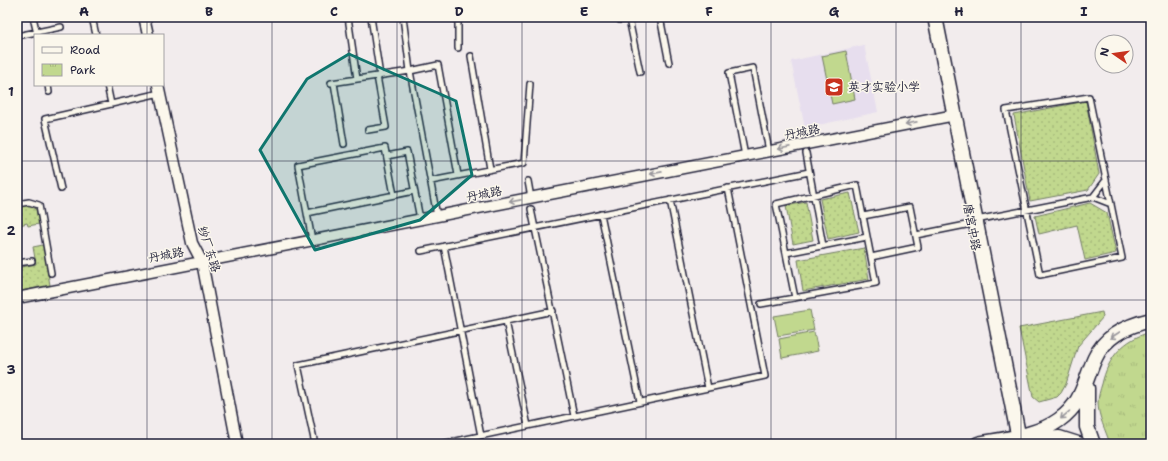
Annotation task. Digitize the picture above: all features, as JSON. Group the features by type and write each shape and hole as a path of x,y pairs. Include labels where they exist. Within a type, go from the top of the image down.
{"main road":[{"name":"唐宫中路","path":"930,17 952,115"},
{"name":"唐宫中路","path":"935,17 952,115 1016,441"},
{"path":"1016,441 1058,421 1071,410 1087,383 1096,357 1110,338 1129,326 1151,320"},
{"path":"1087,383 1086,422 1093,444"},
{"path":"978,444 1059,438 1078,444"}],"street":[{"path":"144,17 148,34"},
{"name":"纱厂东路","path":"159,89 192,243 202,262 237,444"},
{"name":"丹城路","path":"17,298 952,115"}],"lane":[{"path":"33,17 37,34 61,27"},
{"path":"92,17 96,34"},
{"path":"348,17 357,79"},
{"path":"368,130 386,127 371,17"},
{"path":"403,17 410,71 437,216"},
{"path":"458,17 458,48"},
{"path":"620,20 636,17"},
{"path":"660,17 669,63"},
{"path":"629,19 640,72"},
{"path":"17,36 34,34"},
{"path":"471,56 490,169"},
{"path":"344,144 333,83 438,65 458,175"},
{"path":"745,156 729,73 735,71 753,68 769,151"},
{"path":"431,181 490,169 525,164 530,84"},
{"path":"48,86 49,92"},
{"path":"107,86 111,104"},
{"path":"61,189 45,119 111,104 159,89"},
{"path":"17,91 18,97"},
{"path":"1089,97 1106,180 1122,258 1040,275 1006,110 1089,97"},
{"path":"312,240 298,165 385,148 394,195"},
{"path":"387,156 407,152 420,219"},
{"path":"806,153 823,246"},
{"path":"421,250 809,172"},
{"path":"1093,197 1106,180"},
{"path":"528,181 531,198"},
{"path":"761,304 795,298 876,283 857,185 776,204 795,298"},
{"path":"442,444 765,376 728,188"},
{"path":"307,213 414,191"},
{"path":"916,235 1026,210 1093,197 1111,204"},
{"path":"670,200 708,388"},
{"path":"17,204 28,202 39,205 51,273"},
{"path":"863,216 910,207 916,235 918,247 871,257"},
{"path":"531,209 574,416"},
{"path":"601,214 640,402"},
{"path":"786,253 867,237"},
{"path":"444,246 481,436"},
{"path":"17,263 32,261"},
{"path":"315,444 298,365 553,311"},
{"path":"506,321 528,426"}],"highlighted area":[{"path":"349,54 456,101 472,175 420,220 315,250 260,150 307,79"}],"shaded area":[{"name":"英才实验小学","path":"864,45 878,112 805,128 791,61"}],"green space":[{"path":"846,51 855,99 832,104 822,56"},
{"path":"1086,101 1099,174 1088,190 1030,201 1014,115"},
{"path":"850,193 859,232 828,239 820,199"},
{"path":"806,202 813,240 793,244 786,206"},
{"path":"1090,203 1107,213 1116,253 1085,260 1077,225 1039,234 1035,216"},
{"path":"28,204 36,209 39,224 28,226 27,223 20,225 17,207"},
{"path":"43,245 50,285 17,292 17,268 36,264 33,247"},
{"path":"864,248 869,279 803,291 798,260"},
{"path":"810,310 814,330 778,336 774,316"},
{"path":"1102,312 1103,317 1078,346 1066,384 1061,393 1057,397 1039,402 1033,397 1019,328"},
{"path":"814,332 818,351 782,358 779,339"},
{"path":"1151,332 1151,444 1110,444 1098,408 1099,396 1108,365 1125,344 1141,335"}],"place":[{"name":"英才实验小学","path":"834,87"}]}
